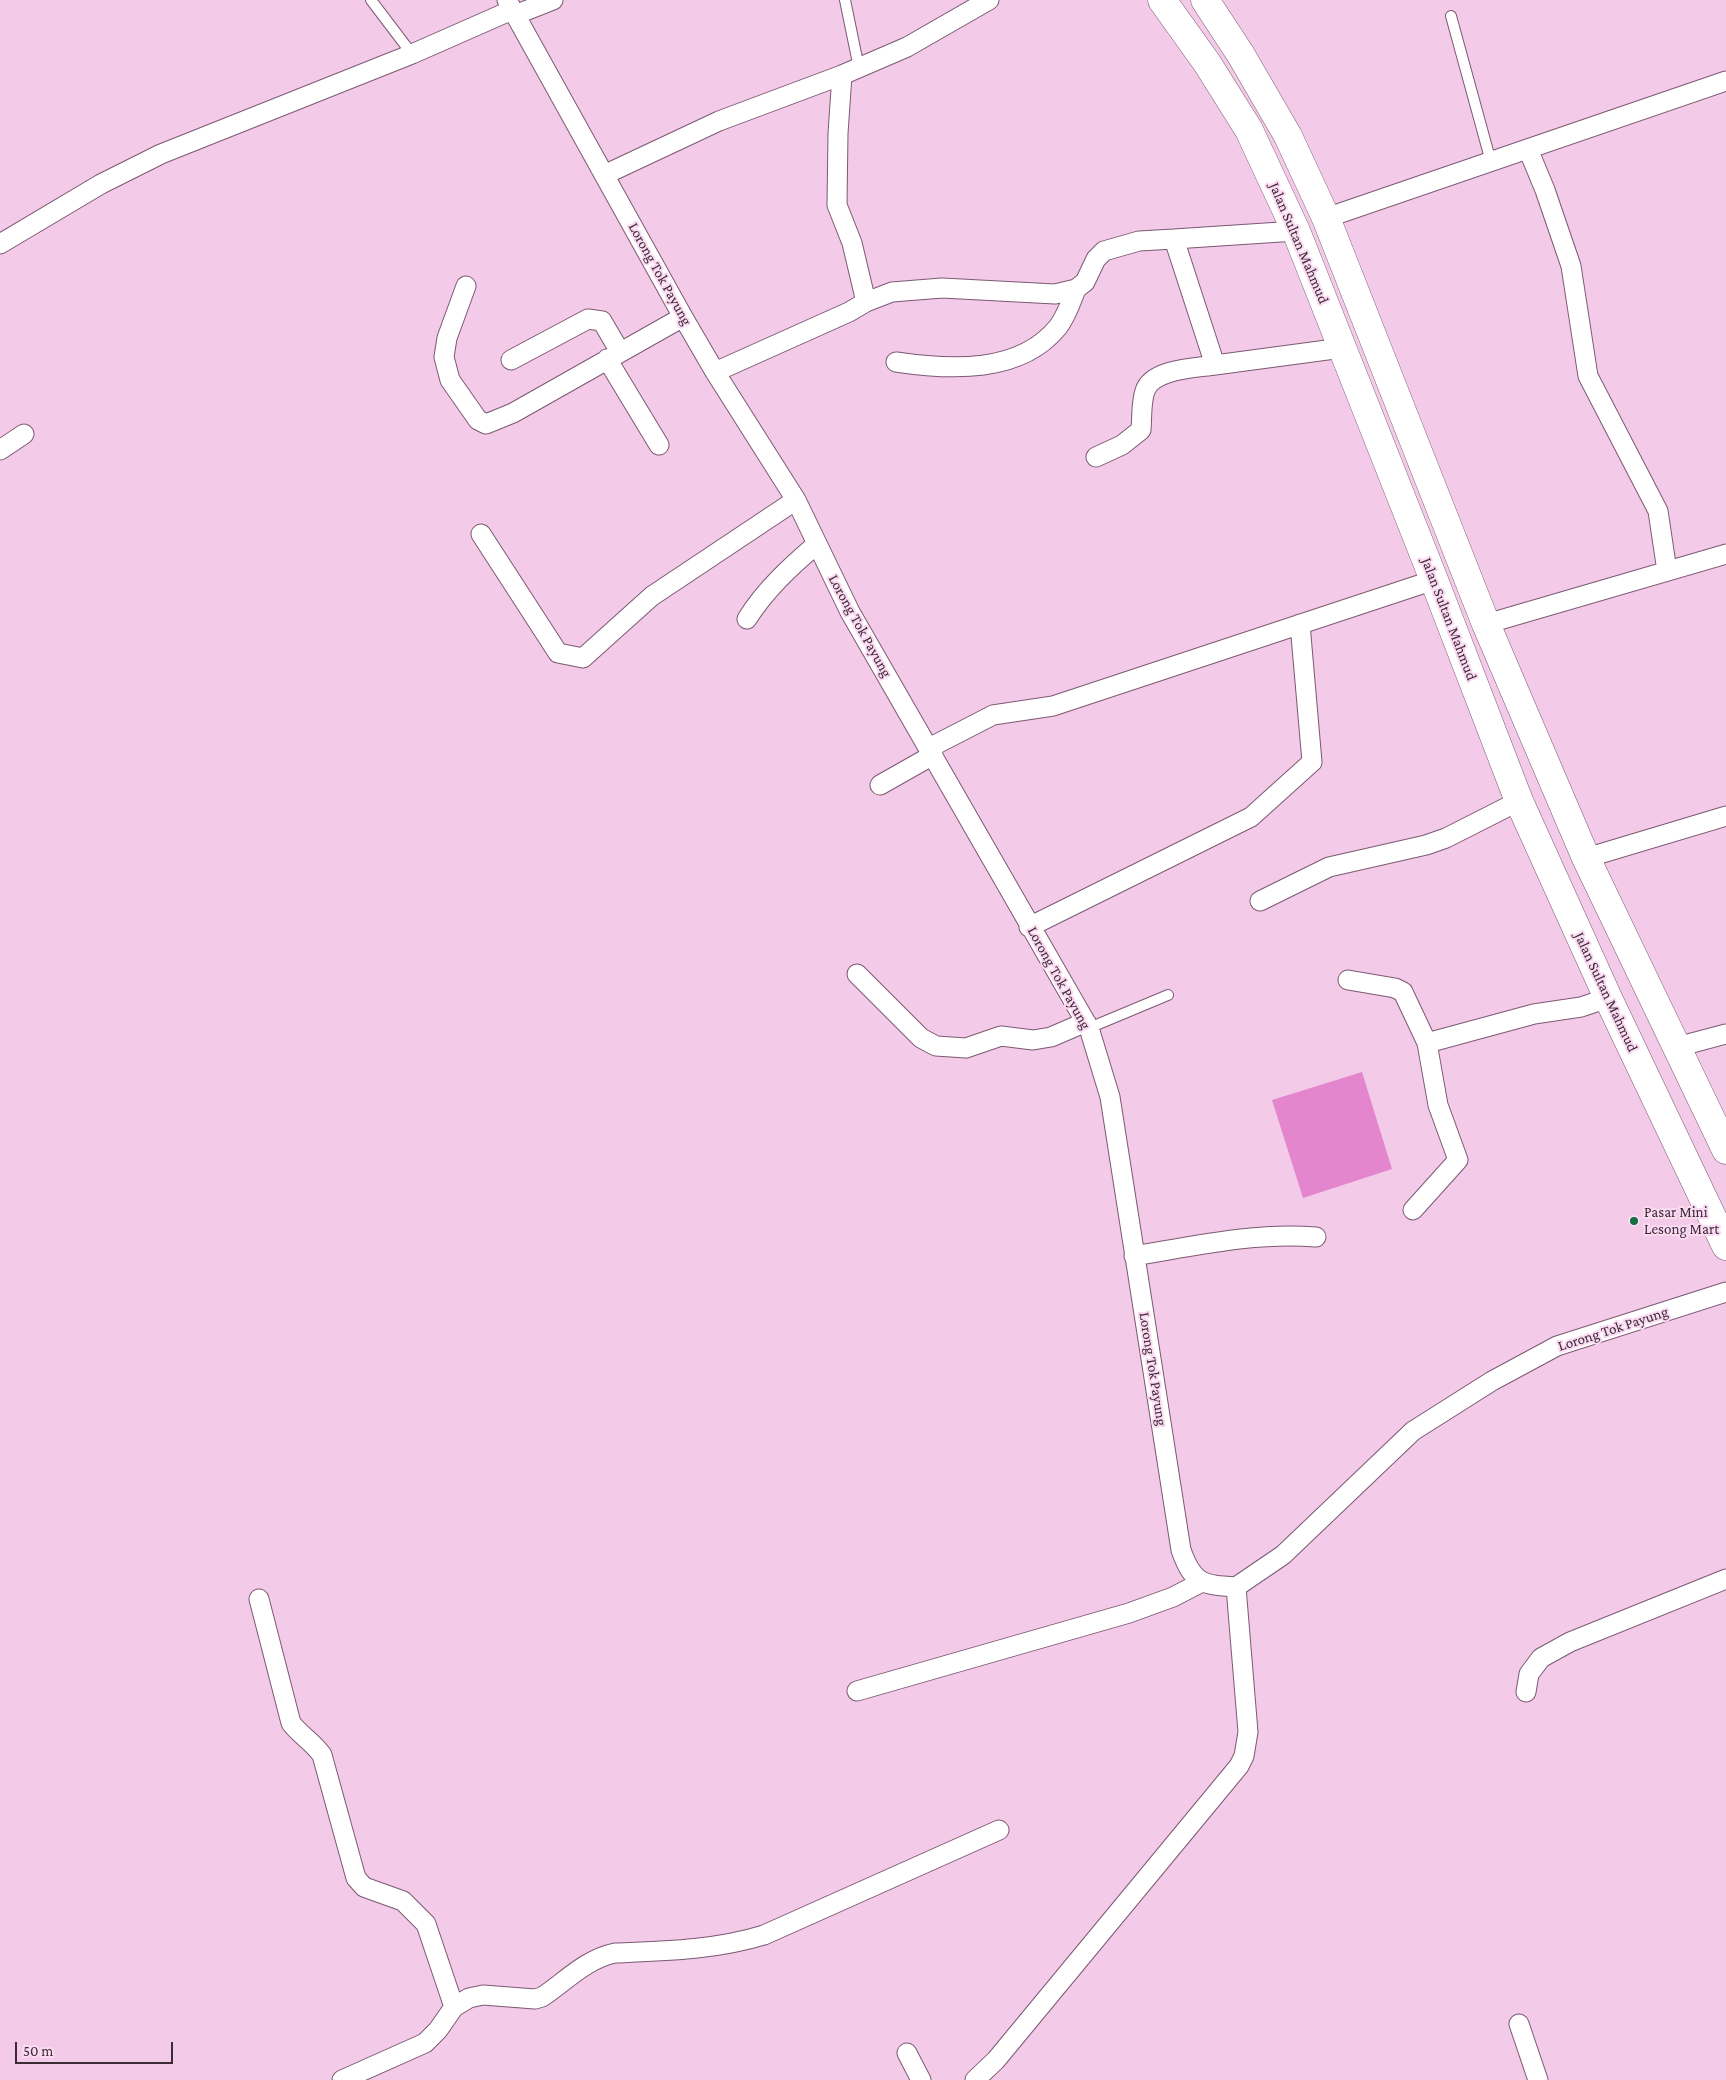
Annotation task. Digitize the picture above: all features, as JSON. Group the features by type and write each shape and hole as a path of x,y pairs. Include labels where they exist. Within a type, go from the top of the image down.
{"highway":[{"name":"Jalan Sultan Mahmud","path":"1162,0 1206,63 1249,130 1296,231 1519,801 1608,998 1715,1198 1726,1246"},
{"path":"1205,0 1241,55 1288,136 1326,218 1486,624 1586,858 1677,1047 1719,1121 1726,1150"}],"street":[{"path":"0,244 101,184 161,154 412,54 512,8 553,0"},
{"path":"604,175 719,121 851,72 907,47 989,0"},
{"name":"Lorong Tok Payung","path":"512,8 684,317 796,500 850,612 1087,1025 1110,1097 1182,1550 1188,1569 1202,1582"},
{"path":"851,72 838,133 837,205 852,243 866,302"},
{"path":"1326,218 1726,81"},
{"path":"1528,149 1545,190 1571,266 1588,376 1658,511 1667,571"},
{"path":"716,372 849,312 866,302 892,292 942,288 1054,294 1076,288 1085,282 1096,259 1104,251 1139,241 1296,231"},
{"path":"1174,239 1215,365"},
{"path":"466,286 447,338 444,357 450,380 478,420 486,424 513,413 684,317"},
{"path":"896,362 951,368 1010,360 1033,348 1058,327 1069,308 1076,288"},
{"path":"511,360 588,319 602,321 614,356 660,445"},
{"path":"1096,457 1122,445 1142,430 1144,392 1149,382 1166,373 1342,348"},
{"path":"0,450 24,434"},
{"path":"481,534 558,653 583,658 652,596 796,500"},
{"path":"747,619 756,604 791,566 817,544"},
{"path":"1486,624 1726,554"},
{"path":"880,785 931,751 993,715 1053,706 1434,580"},
{"path":"1030,927 1251,817 1312,762 1300,624"},
{"path":"1260,900 1329,867 1433,843 1519,801"},
{"path":"1586,858 1726,816"},
{"path":"857,974 921,1038 936,1046 966,1048 1001,1036 1033,1040 1051,1037 1087,1025"},
{"path":"1348,980 1395,988 1403,992 1427,1044 1438,1104 1458,1160 1413,1210"},
{"path":"1427,1044 1534,1014 1581,1007 1608,998"},
{"path":"1677,1047 1726,1034"},
{"path":"1134,1256 1241,1238 1277,1236 1316,1237"},
{"name":"Lorong Tok Payung","path":"1236,1587 1283,1555 1414,1431 1492,1381 1557,1346 1726,1292"},
{"path":"1526,1692 1529,1674 1541,1658 1548,1654 1570,1642 1726,1579"},
{"path":"857,1691 1129,1612 1173,1597 1202,1582 1236,1587 1248,1732 1244,1756 1238,1766 1002,2053 975,2080"},
{"path":"259,1599 291,1723 298,1732 314,1744 322,1755 356,1878 364,1887 403,1901 426,1924 454,2007"},
{"path":"342,2080 425,2043 438,2030 454,2007 469,1998 484,1995 528,1999 542,1997 581,1968 603,1956 712,1947 734,1944 764,1935 999,1830"},
{"path":"1519,2024 1538,2080"},
{"path":"907,2053 921,2080"}],"lane":[{"path":"372,0 412,54"},
{"path":"845,0 851,72"},
{"path":"1451,16 1491,162"},
{"path":"1087,1025 1168,995"}],"shaded area":[{"path":"1362,1072 1392,1169 1303,1198 1272,1100"}],"place":[{"name":"Pasar Mini Lesong Mart","path":"1634,1221"}]}
